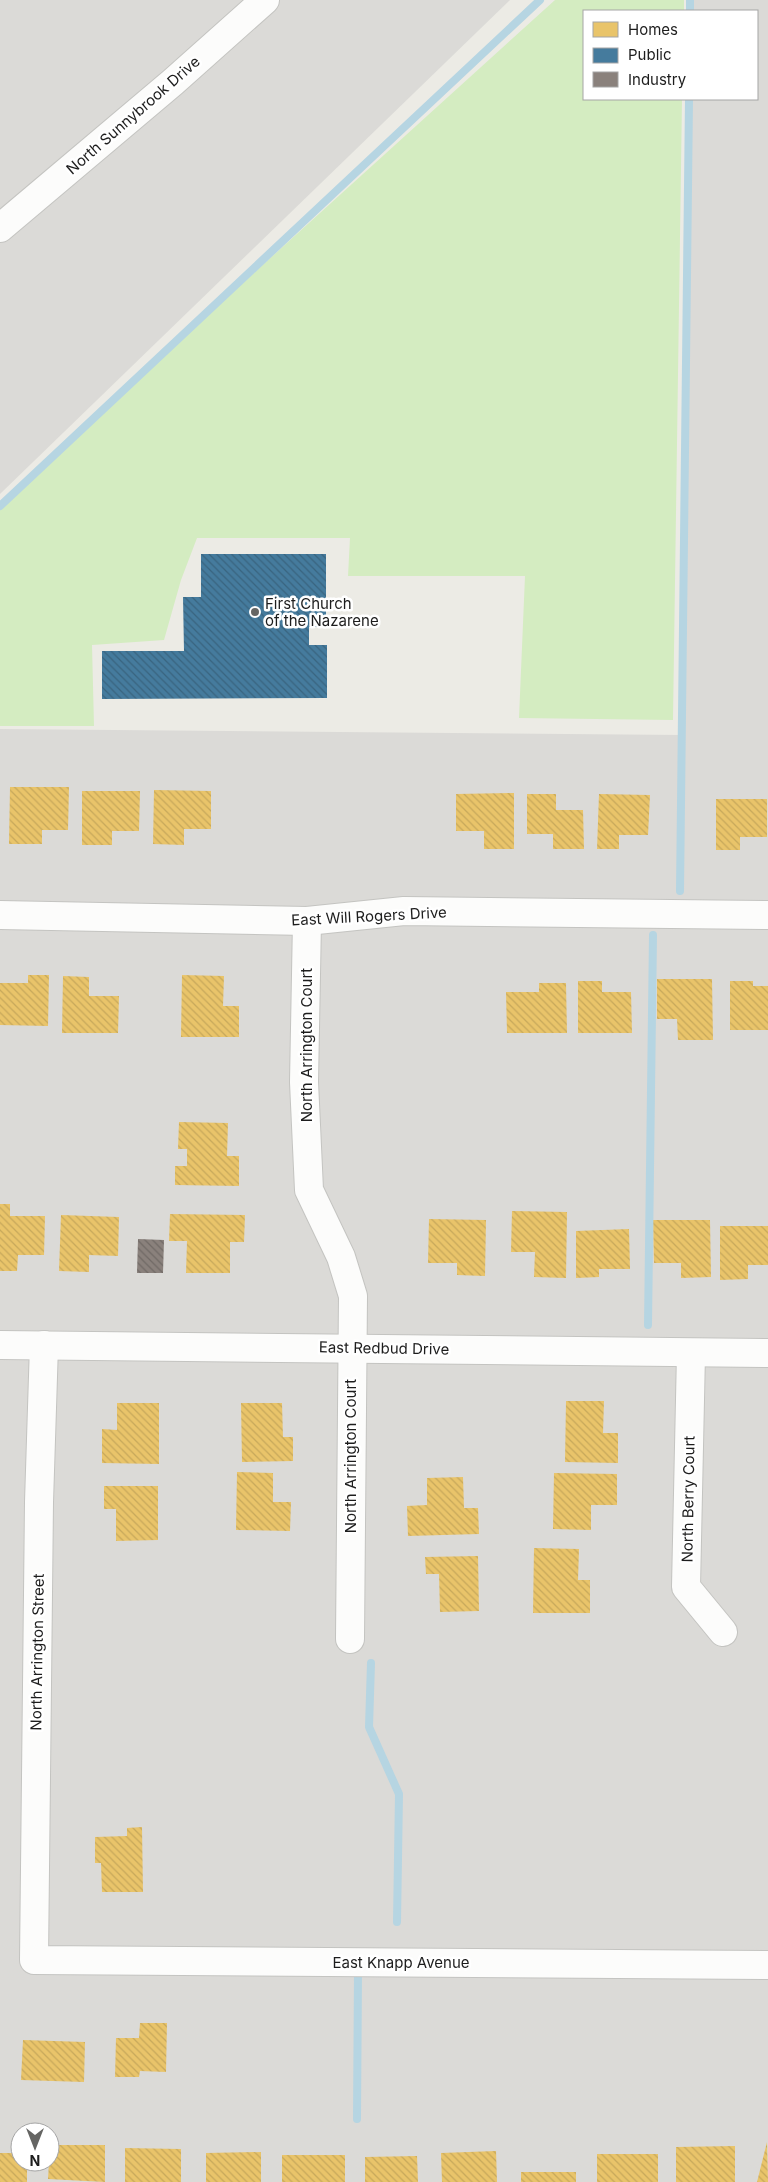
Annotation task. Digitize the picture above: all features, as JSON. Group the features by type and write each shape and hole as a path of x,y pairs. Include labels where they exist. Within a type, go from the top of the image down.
{"street":[{"name":"North Sunnybrook Drive","path":"0,228 173,82 264,0"},
{"name":"East Will Rogers Drive","path":"0,915 307,921 404,911 768,915"},
{"name":"North Arrington Court","path":"307,921 304,1082 310,1190 341,1257 353,1296 351,1347 350,1639"},
{"name":"East Redbud Drive","path":"0,1345 351,1347 768,1353"},
{"name":"North Arrington Street","path":"34,1960 40,1493 44,1345"},
{"name":"North Berry Court","path":"691,1353 686,1587 724,1632"},
{"name":"East Knapp Avenue","path":"34,1960 768,1965"}],"shaded area":[{"path":"0,0 510,0 0,494"},
{"path":"694,0 768,0 768,2182 0,2182 0,729 682,735 692,100 758,100 758,10 693,10"}],"green space":[{"path":"555,0 684,0 684,10 583,10 583,100 682,100 673,720 519,718 525,576 348,576 350,538 197,538 181,580 164,640 92,645 94,726 0,726 0,503"}],"building: Homes":[{"path":"10,787 69,787 68,830 42,830 42,844 9,844"},
{"path":"154,790 211,791 211,829 184,829 184,845 153,844"},
{"path":"82,791 140,791 139,831 112,831 112,845 82,845"},
{"path":"514,793 514,849 484,849 484,831 456,831 456,794"},
{"path":"527,794 556,794 556,810 583,810 584,849 553,849 553,834 527,834"},
{"path":"599,794 650,795 648,835 619,835 619,849 597,849"},
{"path":"716,799 767,799 767,837 740,837 740,850 716,850"},
{"path":"28,975 49,975 48,1026 0,1025 0,983 28,983"},
{"path":"182,975 224,976 223,1006 239,1006 239,1037 181,1037"},
{"path":"63,976 89,977 89,996 119,996 118,1033 62,1033"},
{"path":"657,979 712,979 713,1040 678,1040 677,1019 657,1019"},
{"path":"578,981 602,981 602,992 631,992 632,1033 578,1033"},
{"path":"730,981 753,981 753,986 768,986 768,1030 730,1030"},
{"path":"539,983 566,983 567,1033 507,1033 506,992 539,992"},
{"path":"179,1122 228,1123 227,1156 239,1156 239,1186 175,1185 175,1166 187,1166 187,1149 178,1149"},
{"path":"0,1204 10,1204 10,1216 45,1216 44,1255 18,1255 17,1271 0,1271"},
{"path":"512,1211 567,1212 566,1278 534,1277 535,1252 511,1252"},
{"path":"170,1214 245,1215 244,1242 230,1242 230,1273 186,1273 187,1241 169,1241"},
{"path":"61,1215 119,1217 118,1256 89,1255 89,1272 59,1271"},
{"path":"429,1219 486,1220 485,1276 457,1275 457,1263 428,1263"},
{"path":"653,1220 710,1220 711,1277 681,1278 681,1263 654,1263"},
{"path":"720,1226 768,1226 768,1265 748,1265 748,1279 720,1280"},
{"path":"629,1229 630,1269 599,1269 599,1277 576,1278 576,1231"},
{"path":"566,1401 604,1401 603,1433 618,1433 618,1463 565,1462"},
{"path":"117,1403 159,1403 159,1464 102,1463 102,1429 117,1430"},
{"path":"241,1403 282,1403 283,1437 293,1437 293,1461 242,1462"},
{"path":"237,1472 273,1473 273,1502 291,1502 290,1531 236,1530"},
{"path":"554,1473 617,1474 617,1505 591,1505 591,1530 553,1529"},
{"path":"463,1477 464,1508 478,1508 479,1534 408,1536 407,1506 427,1505 427,1478"},
{"path":"104,1486 158,1486 158,1540 116,1541 116,1509 104,1509"},
{"path":"534,1548 579,1549 578,1580 590,1580 590,1613 533,1613"},
{"path":"478,1556 479,1611 440,1612 439,1574 426,1574 425,1557"},
{"path":"142,1827 143,1892 102,1892 101,1863 95,1863 95,1837 127,1836 127,1828"},
{"path":"140,2023 167,2023 166,2072 140,2071 139,2077 115,2077 116,2038 139,2038"},
{"path":"23,2040 85,2042 84,2082 21,2080"},
{"path":"767,2142 768,2182 757,2182"},
{"path":"60,2145 105,2145 105,2182 48,2179 48,2172 60,2172"},
{"path":"735,2146 735,2182 676,2182 676,2147"},
{"path":"125,2148 181,2149 181,2182 125,2182"},
{"path":"496,2151 497,2182 442,2182 441,2153"},
{"path":"261,2152 261,2182 206,2182 206,2153"},
{"path":"0,2153 10,2153 10,2172 27,2172 27,2182 0,2182"},
{"path":"597,2154 658,2154 658,2182 597,2182"},
{"path":"282,2155 345,2155 345,2182 282,2182"},
{"path":"417,2156 418,2182 365,2182 365,2157"},
{"path":"521,2172 576,2172 576,2182 521,2182"}],"building: Public":[{"name":"First Church of the Nazarene","path":"201,554 326,554 326,627 309,627 309,645 327,645 327,698 102,699 102,651 184,651 183,597 201,597"}],"building: Industry":[{"path":"138,1239 164,1240 163,1273 137,1273"}],"waterway":[{"path":"0,506 540,0"},
{"path":"690,0 690,10"},
{"path":"680,891 689,100"},
{"path":"648,1325 653,935"},
{"path":"371,1663 369,1727 399,1794 397,1922"},
{"path":"357,2119 358,1973"}],"place":[{"name":"First Church of the Nazarene","path":"255,612"}]}
